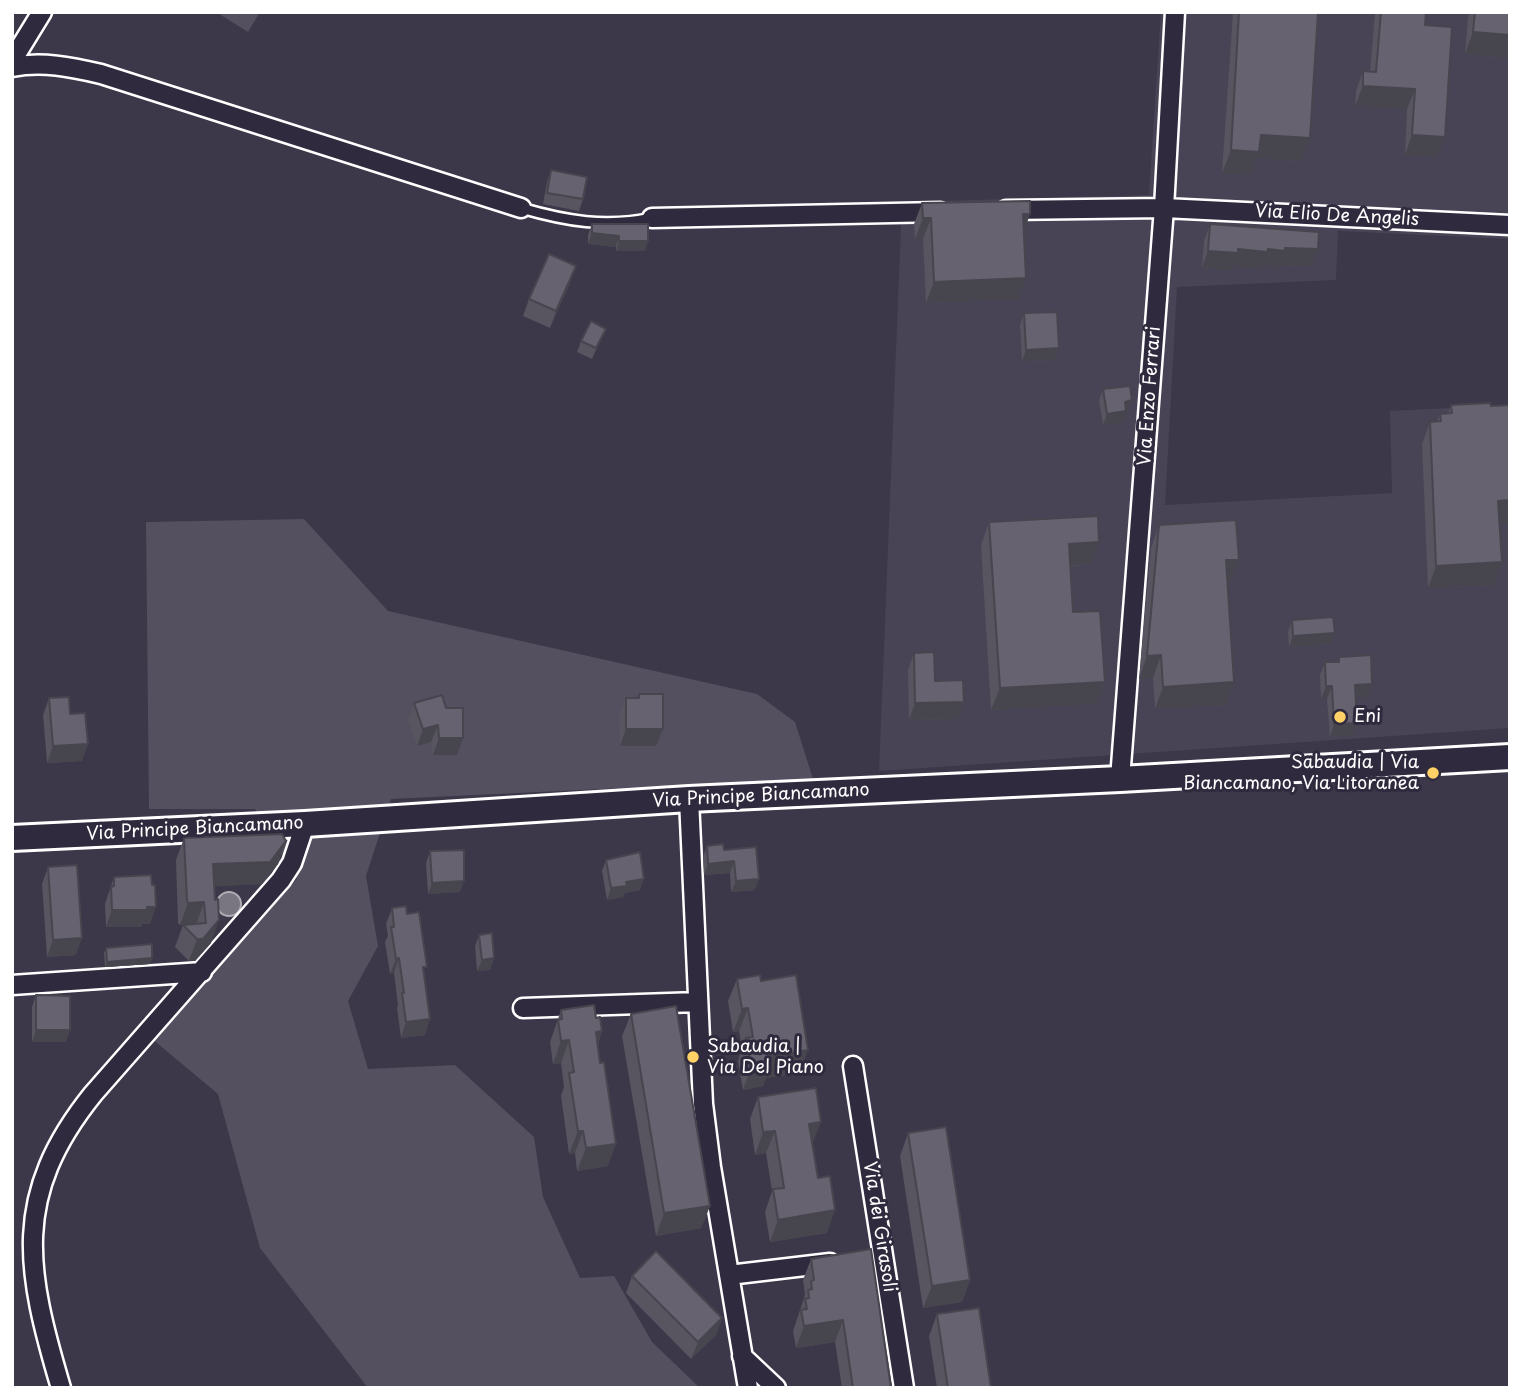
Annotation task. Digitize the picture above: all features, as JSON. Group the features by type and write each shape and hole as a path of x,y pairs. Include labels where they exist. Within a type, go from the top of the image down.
{"street":[{"path":"12,61 42,12"},
{"name":"Via Enzo Ferrari","path":"1120,779 1164,208 1175,12"},
{"path":"12,67 29,64 58,65 101,74 521,208"},
{"name":"Via Elio De Angelis","path":"985,211 1164,208 1510,225"},
{"path":"652,218 957,211"},
{"name":"Via Principe Biancamano","path":"12,838 305,824 689,799 1510,757"},
{"path":"689,799 705,1124 748,1388"},
{"path":"61,1388 42,1323 34,1280 34,1230 40,1186 52,1155 78,1115 285,875 305,824"},
{"path":"12,985 202,972"},
{"path":"163,976 169,1009"},
{"path":"523,1008 698,1002"},
{"name":"Via dei Girasoli","path":"853,1066 877,1258 904,1388"},
{"path":"729,1275 845,1261"},
{"path":"742,1356 776,1388"}],"lane":[{"path":"521,208 595,225 632,223 652,218"}],"shaded area":[{"path":"216,12 260,12 248,32"},
{"path":"1161,12 1510,12 1510,239 1338,231 1336,280 1177,287 1165,505 1392,493 1390,411 1510,405 1510,728 879,771 902,202 1149,195"},
{"path":"304,519 388,611 757,694 795,722 813,779 391,799 366,876 378,946 348,1001 368,1069 455,1065 534,1137 543,1197 580,1278 614,1276 652,1342 700,1388 368,1388 260,1248 218,1094 151,1038 297,879 255,809 149,809 146,522"},
{"path":"229,892 238,895 241,904 238,913 229,916 220,913 217,904 220,895"}],"building":[{"path":"1239,12 1318,12 1310,138 1261,135 1259,152 1231,150"},
{"path":"1381,12 1426,12 1425,25 1452,27 1445,137 1412,135 1415,89 1363,86 1363,71 1376,72"},
{"path":"1475,12 1510,12 1510,35 1473,32"},
{"path":"551,170 587,177 583,199 547,193"},
{"path":"1030,201 1030,214 1023,214 1026,278 934,282 931,218 923,218 922,203"},
{"path":"592,224 648,224 648,241 619,241 619,236 592,233"},
{"path":"1210,224 1319,232 1318,249 1268,249 1267,252 1238,249 1238,253 1208,251"},
{"path":"549,254 576,266 556,311 529,299"},
{"path":"1057,312 1059,348 1026,350 1024,313"},
{"path":"591,321 606,329 596,348 581,341"},
{"path":"1130,386 1132,400 1125,402 1126,411 1107,414 1103,389"},
{"path":"1490,403 1491,406 1510,405 1510,500 1498,501 1502,562 1436,566 1430,422 1441,421 1440,414 1452,413 1451,405"},
{"path":"1098,516 1099,542 1069,544 1073,612 1100,611 1105,682 1000,688 989,522"},
{"path":"1236,520 1239,560 1226,560 1234,682 1163,687 1161,655 1147,656 1159,525"},
{"path":"1333,617 1335,633 1293,636 1292,620"},
{"path":"934,652 935,681 963,680 964,702 915,703 914,653"},
{"path":"1371,655 1372,684 1355,685 1357,723 1334,724 1332,686 1326,686 1325,662 1339,662 1339,657"},
{"path":"639,694 663,694 663,729 626,729 626,698 639,698"},
{"path":"442,695 446,708 463,708 463,738 439,738 438,725 423,729 414,703"},
{"path":"69,697 70,714 85,713 88,744 53,746 49,698"},
{"path":"282,834 286,841 270,862 213,864 219,920 203,939 197,939 183,925 206,923 204,902 188,903 187,900 184,838"},
{"path":"723,844 724,850 756,847 759,879 736,881 734,861 708,864 707,846"},
{"path":"464,850 464,881 432,883 430,851"},
{"path":"640,852 644,879 626,882 627,886 611,888 606,860"},
{"path":"77,865 82,938 53,940 48,867"},
{"path":"151,875 152,885 155,885 156,907 147,907 147,910 112,910 111,887 114,886 114,877"},
{"path":"406,906 407,914 419,912 427,967 423,967 430,1019 406,1022 399,958 396,959 391,927 394,927 392,908"},
{"path":"492,933 494,958 482,960 479,935"},
{"path":"152,944 152,958 107,962 106,948"},
{"path":"760,975 761,981 796,975 808,1050 770,1056 772,1064 751,1067 746,1038 753,1037 748,1008 742,1009 737,979"},
{"path":"36,995 70,996 70,1030 36,1030"},
{"path":"594,1005 596,1018 600,1017 602,1031 596,1032 600,1063 604,1062 616,1144 586,1148 583,1131 578,1131 569,1073 574,1072 569,1040 561,1041 558,1020 562,1019 561,1010"},
{"path":"676,1006 710,1206 664,1213 631,1014"},
{"path":"816,1088 821,1122 809,1124 818,1178 830,1176 835,1210 778,1220 773,1189 784,1188 775,1131 763,1132 758,1097"},
{"path":"946,1127 970,1280 932,1286 908,1133"},
{"path":"871,1249 891,1388 853,1388 843,1320 804,1326 801,1310 807,1309 805,1299 809,1298 808,1290 812,1289 811,1281 814,1280 811,1259"},
{"path":"656,1251 722,1318 698,1342 632,1276"},
{"path":"979,1308 991,1388 948,1388 937,1314"}],"place":[{"name":"Eni","path":"1340,717"},
{"name":"Sabaudia | Via Biancamano, Via Litoranea","path":"1433,773"},
{"name":"Sabaudia | Via Del Piano","path":"693,1057"}]}
